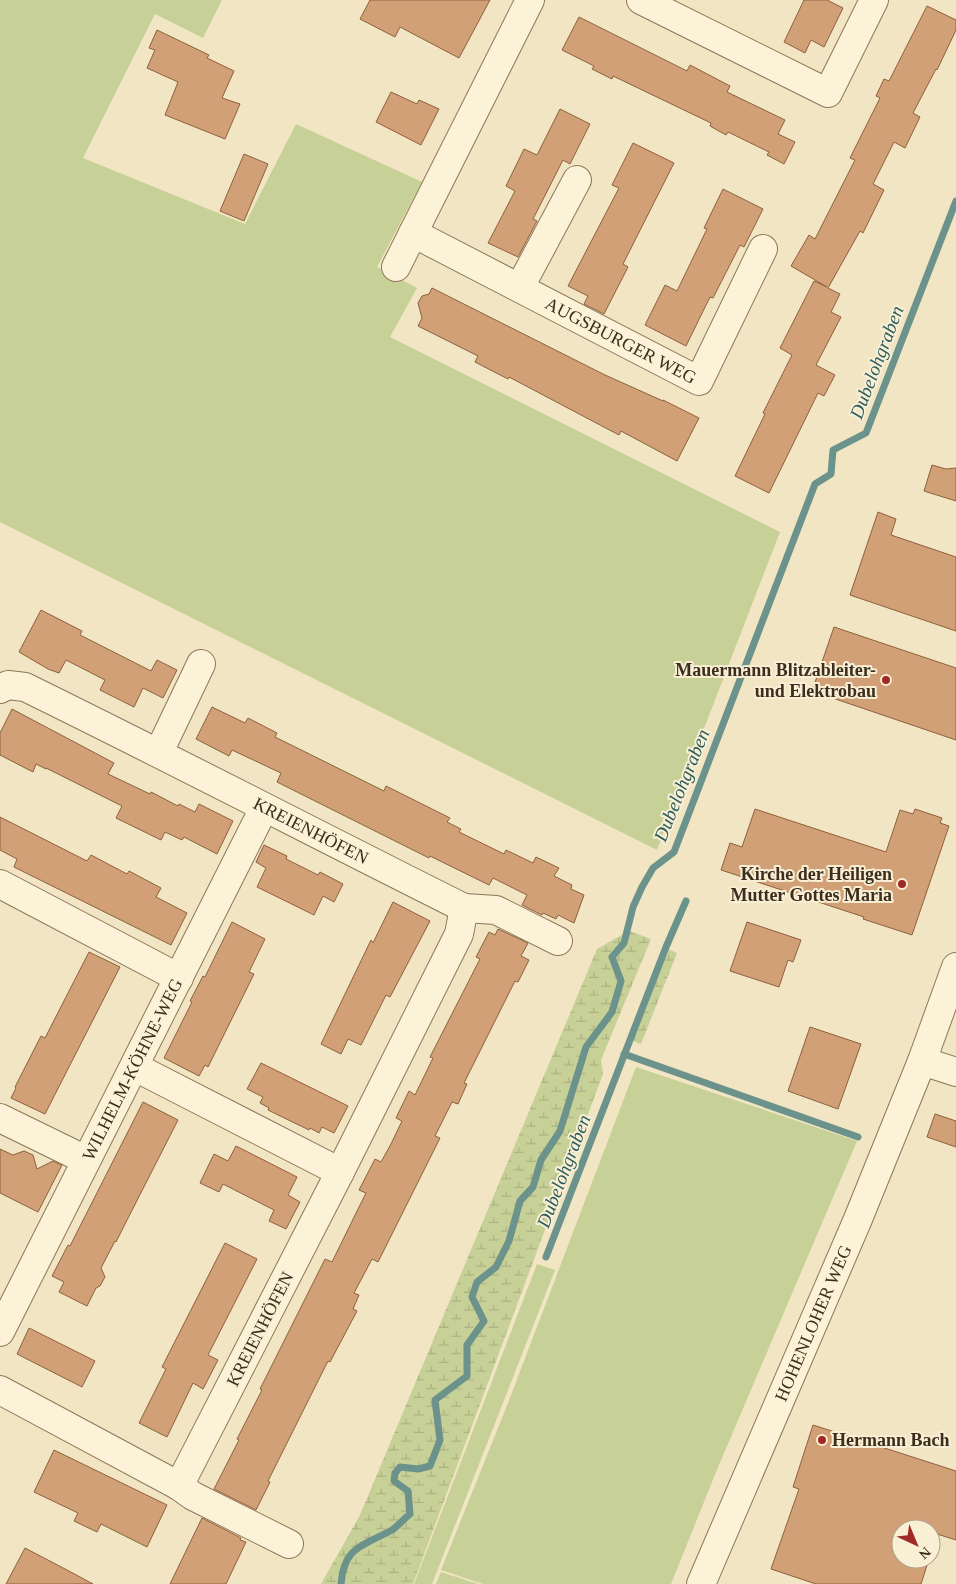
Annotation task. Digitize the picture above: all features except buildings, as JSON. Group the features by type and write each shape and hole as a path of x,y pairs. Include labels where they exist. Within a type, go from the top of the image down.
{"street":[{"path":"396,267 530,0"},
{"path":"651,2 828,92 874,0"},
{"path":"520,288 578,180"},
{"name":"AUGSBURGER WEG","path":"412,233 699,381 763,249"},
{"path":"159,752 201,664"},
{"name":"KREIENHÖFEN","path":"3,682 25,687 159,752 264,808 464,908 496,910 558,941"},
{"name":"WILHELM-KÖHNE-WEG","path":"0,1332 264,808"},
{"path":"0,884 179,978"},
{"name":"KREIENHÖFEN","path":"179,1486 340,1172 459,934 464,908"},
{"name":"HOHENLOHER WEG","path":"701,1584 858,1219 922,1060 956,967"},
{"path":"922,1060 956,1072"},
{"path":"134,1067 340,1172"},
{"path":"0,1118 86,1160"},
{"path":"0,1390 179,1486 193,1496 289,1544"}],"green space":[{"path":"0,0 222,0 203,38 155,14 83,158 245,224 296,124 422,182 377,267 417,288 390,337 780,532 657,850 0,522"},
{"path":"629,931 651,939 601,1060 603,1074 413,1584 321,1584 360,1515 597,949"},
{"path":"664,947 677,953 641,1044 628,1039"},
{"path":"636,1067 857,1141 716,1472 671,1584 483,1584 441,1570 508,1403"},
{"path":"537,1264 555,1270 432,1584 414,1584"},
{"path":"441,1572 478,1584 436,1584"}],"waterway":[{"name":"Dubelohgraben","path":"341,1584 343,1571 351,1554 364,1544 392,1530 410,1514 408,1491 394,1481 395,1473 400,1467 418,1469 430,1466 440,1440 435,1400 467,1376 467,1345 484,1321 472,1297 477,1282 496,1267 509,1241 520,1201 533,1187 541,1160 560,1131 586,1047 612,1012 621,981 612,957 624,943 633,907 653,868 674,852 815,484 831,474 833,450 866,433 956,201"},
{"name":"Dubelohgraben","path":"546,1257 666,947 686,901"},
{"path":"624,1054 858,1137"}],"place":[{"name":"Mauermann Blitzableiter- und Elektrobau","path":"886,680"},
{"name":"Kirche der Heiligen Mutter Gottes Maria","path":"902,884"},
{"name":"Hermann Bach","path":"822,1440"}]}
